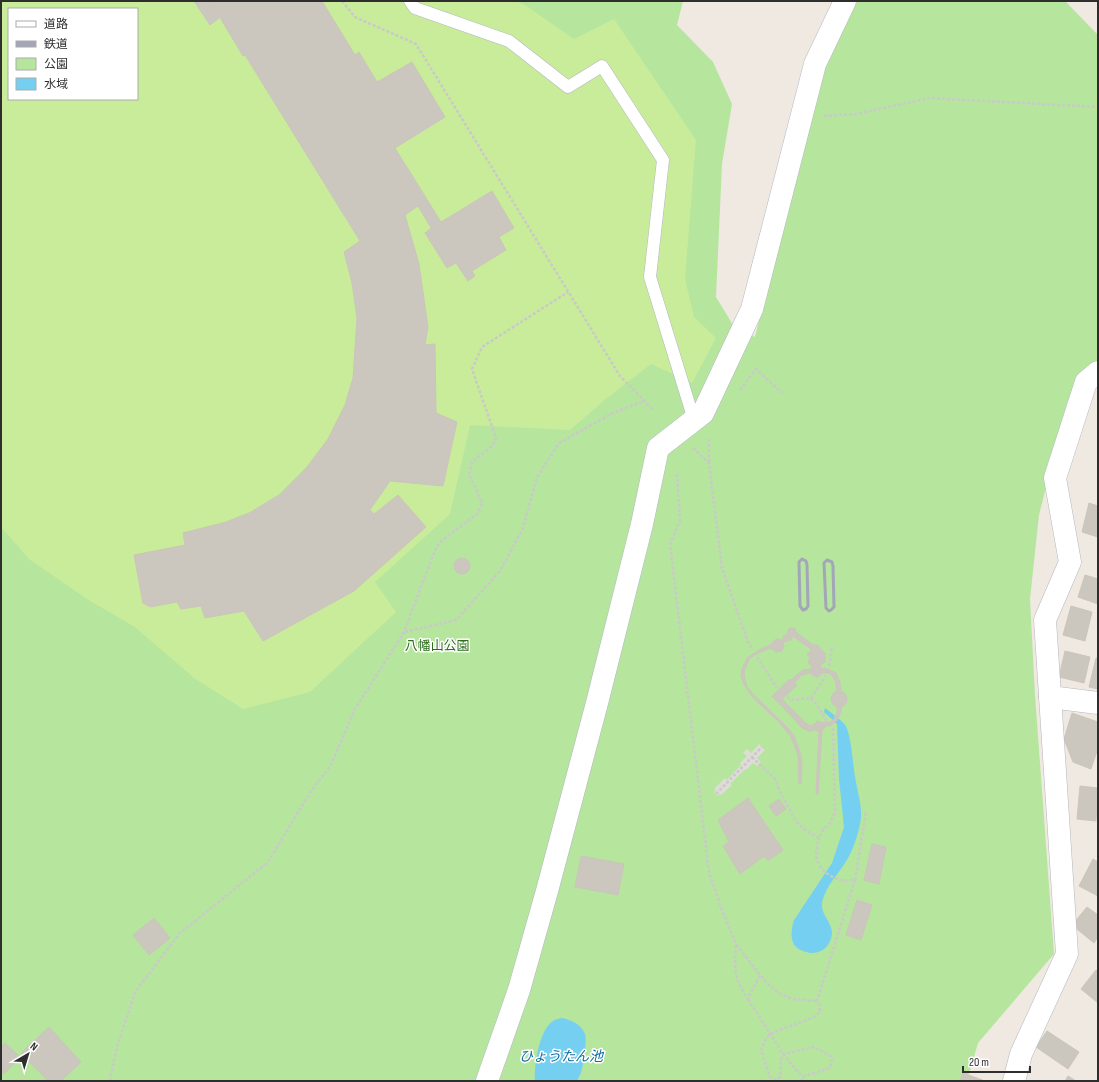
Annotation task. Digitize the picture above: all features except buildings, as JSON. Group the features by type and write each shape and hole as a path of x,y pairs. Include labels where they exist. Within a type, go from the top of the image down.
{"street":[{"path":"487,1081 519,990 547,891 597,703 640,531 658,448 703,413 752,309 815,64 845,1"},
{"path":"1014,1081 1021,1054 1067,954 1045,620 1070,562 1055,478 1086,382 1098,372"},
{"path":"1050,697 1098,703"}],"lane":[{"path":"410,1 415,8 509,41 568,87 602,66 663,160 650,277 694,420"}],"path":[{"path":"342,1 355,17 416,44 620,376 653,410"},
{"path":"801,118 856,114 930,98 1098,107"},
{"path":"110,1081 117,1046 135,992 179,934 268,862 309,794 331,765 355,708 404,632 439,543 478,513 482,503 469,474 472,462 493,445 496,438 472,370 482,347 568,292"},
{"path":"740,390 756,369 782,393"},
{"path":"404,632 456,620 500,571 523,528 537,477 558,443 613,413 644,401"},
{"path":"712,432 708,439 709,463 722,568 748,642 753,650"},
{"path":"688,444 709,463"},
{"path":"676,468 680,520 670,544 709,873 736,944 760,975 779,993 792,999 817,1001"},
{"path":"829,666 832,646"},
{"path":"757,657 778,688"},
{"path":"787,697 793,700 811,698 826,676"},
{"path":"811,698 817,704 828,723"},
{"path":"831,726 833,729 835,812 831,822 822,831 819,838 816,854 817,861 821,868 835,878 855,880"},
{"path":"716,794 762,747"},
{"path":"752,757 776,780 779,790 796,821 805,830 819,838"},
{"path":"783,1054 781,1060 780,1078 775,1080 770,1077 761,1050 766,1038 770,1034 816,1016 820,1011 820,1006 817,1001 855,880 866,812"},
{"path":"736,944 734,965 738,983 783,1054 802,1077 803,1081"},
{"path":"748,999 760,975"},
{"path":"783,1054 814,1047 831,1056 832,1062 830,1068 802,1077"}],"green space":[{"name":"八幡山公園","path":"1,1 683,1 677,25 713,62 732,104 722,164 716,297 733,325 755,337 819,72 857,1 1065,1 1098,35 1098,374 1072,393 1067,403 1039,515 1030,599 1035,695 1054,954 978,1043 967,1081 1,1081"},
{"path":"1,1 515,1 525,5 574,39 614,19 696,140 685,279 694,317 716,338 692,383 651,364 607,398 570,430 470,425 450,514 375,582 396,612 310,692 243,709 194,678 135,627 90,601 29,559 1,527"}],"shaded area":[{"path":"759,744 765,750 757,758 761,762 757,766 753,763 746,770 745,769 730,784 732,785 721,795 719,794 717,796 714,792 716,790 714,789 725,778 727,780 741,765 740,763 747,756 743,753 747,749 751,753"}],"water":[{"path":"825,708 846,726 851,747 861,818 851,852 846,862 830,884 822,903 822,908 832,931 829,943 822,950 816,953 809,953 800,950 794,944 792,939 792,930 794,920 832,863 844,827 839,779 837,724 824,712"},
{"name":"ひょうたん池","path":"562,1018 575,1023 585,1034 586,1041 580,1075 577,1081 535,1081 535,1067 538,1049 544,1032 554,1020"}],"railway":[{"path":"802,559 806,561 807,565 808,606 803,610 800,606 799,562 802,559"},
{"path":"827,560 832,562 833,566 834,607 829,611 826,608 824,563 827,560"}]}
